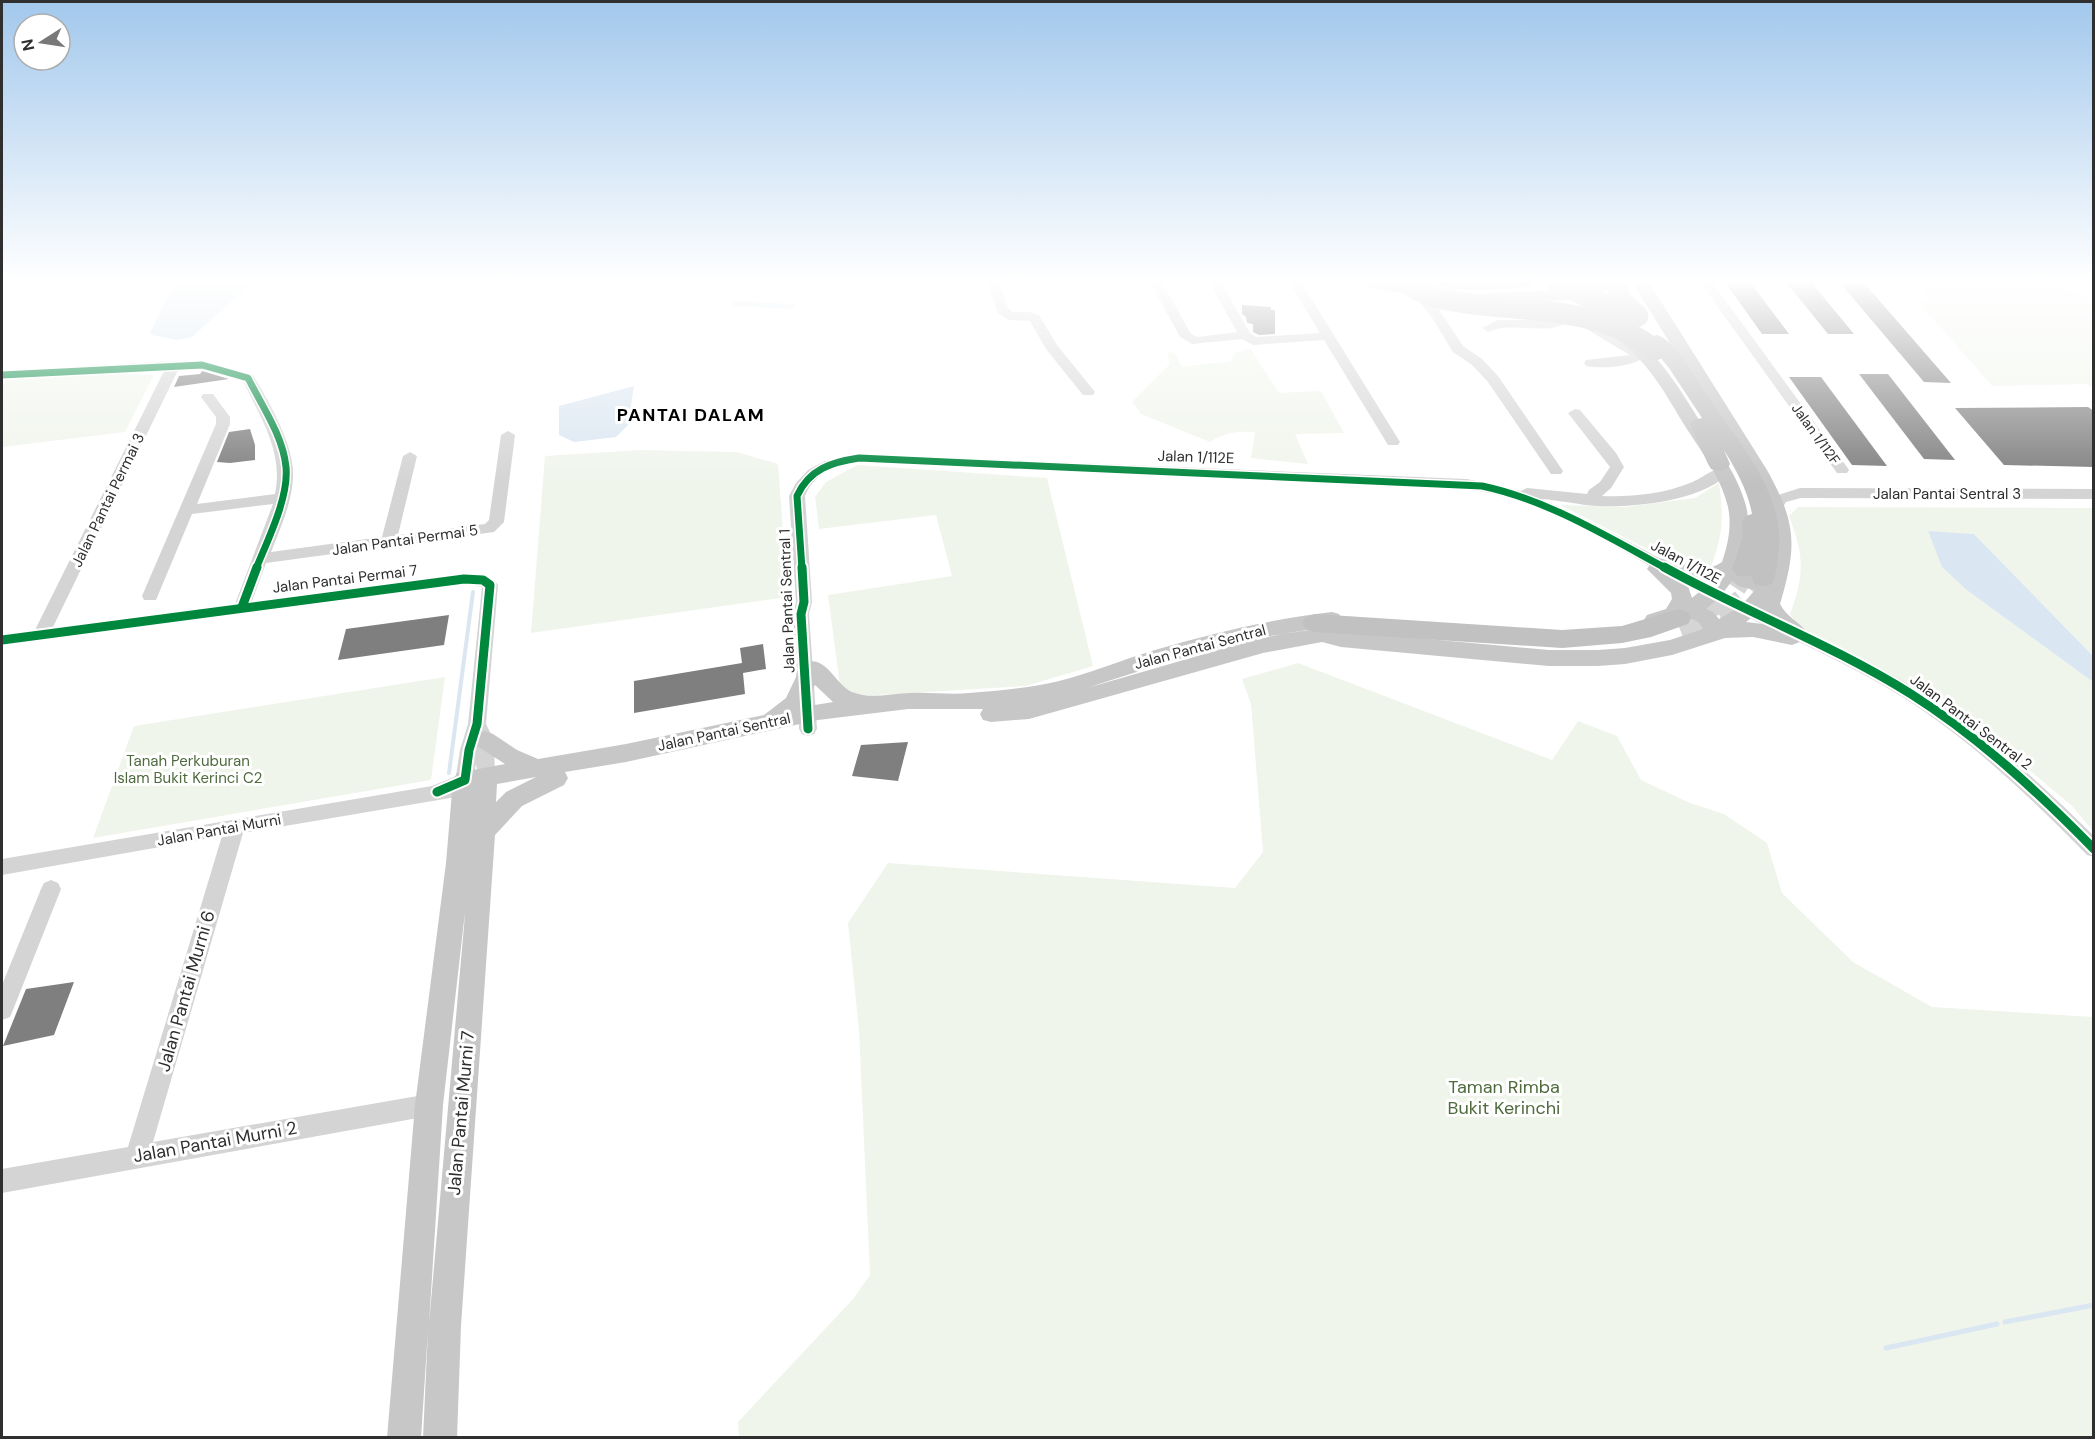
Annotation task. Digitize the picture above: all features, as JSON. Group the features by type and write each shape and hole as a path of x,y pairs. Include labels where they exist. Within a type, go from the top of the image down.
{"highway":[{"path":"1661,349 1736,477 1752,512 1755,536 1738,567"},
{"path":"1668,349 1697,371"},
{"path":"1692,404 1721,467"},
{"path":"1692,404 1758,473"},
{"path":"1692,404 1730,445 1760,496 1769,533 1768,558 1771,578"},
{"path":"1318,629 1527,649 1568,650 1633,645 1678,621"}],"main road":[{"path":"1641,349 1692,404"},
{"path":"1685,349 1758,473 1775,508 1782,527 1782,541 1771,578 1770,604 1772,613 1795,636"},
{"path":"1721,467 1734,495 1740,524 1737,575 1748,582 1766,584 1771,578"},
{"path":"1659,567 1703,577 1738,567"},
{"path":"1659,567 1681,591 1678,621"},
{"path":"1678,621 1711,595 1738,567"},
{"name":"Jalan Pantai Sentral","path":"546,773 761,724 879,717 1027,704 1162,664 1242,650 1318,629 1341,639 1574,659 1607,658 1656,650 1714,633 1746,612 1771,578"},
{"path":"1678,621 1690,611 1706,617 1712,623 1714,633 1750,628 1795,636"},
{"path":"761,724 778,717 792,706 800,697 810,675 843,699 874,704"},
{"name":"Jalan Pantai Sentral","path":"475,784 546,773 639,765 730,744 874,704 908,701 987,701 1027,704"},
{"path":"481,732 509,756 546,773 514,800 482,832"},
{"name":"Jalan Pantai Murni 7","path":"440,1437 445,1315 477,926 482,832 475,784"},
{"name":"Jalan Pantai Murni 7","path":"404,1437 429,1105 475,784"}],"street":[{"path":"1054,349 1088,392"},
{"path":"1336,349 1393,442"},
{"path":"1458,349 1477,362 1493,379 1556,471"},
{"path":"1591,363 1637,357 1637,353 1630,349"},
{"name":"Jalan 1/112F","path":"1755,349 1842,470"},
{"path":"2,375 174,365 220,368 248,378 283,455 287,470 281,498 242,607"},
{"name":"Jalan Pantai Permai 3","path":"41,634 174,365"},
{"path":"150,596 224,424 223,417 208,397"},
{"path":"1575,413 1616,462 1616,471 1606,485 1594,493 1597,501"},
{"name":"Jalan Pantai Permai 5","path":"260,559 489,528 496,522 508,435"},
{"path":"388,543 410,456"},
{"name":"Jalan 1/112E","path":"809,474 833,464 859,458 1422,481 1489,486 1514,492 1578,522 1614,546 1746,612"},
{"path":"1514,492 1597,501 1668,495 1702,486 1721,467"},
{"name":"Jalan Pantai Sentral 3","path":"1758,473 1782,488 1800,493 2094,494"},
{"name":"Jalan Pantai Sentral 1","path":"809,474 801,484 797,496 804,602 801,614 810,675 813,721"},
{"path":"1606,485 1634,490 1702,486"},
{"name":"Jalan Pantai Sentral 3","path":"1775,508 1780,499 1800,493"},
{"path":"186,510 281,498"},
{"name":"Jalan Pantai Permai 7","path":"2,640 472,578 483,580 490,585 481,732"},
{"name":"Jalan Pantai Sentral 2","path":"1746,612 1934,710 2012,770 2044,798 2094,849"},
{"path":"475,784 469,750 481,732"},
{"name":"Jalan Pantai Murni","path":"2,867 475,784"},
{"name":"Jalan Pantai Murni 6","path":"137,1156 235,826"},
{"path":"5,1002 51,889"},
{"name":"Jalan Pantai Murni 2","path":"2,1181 429,1105"}],"green space":[{"path":"1251,349 1279,393 1321,391 1344,433 1295,434 1308,464 1251,458 1255,432 1231,433 1210,442 1141,414 1132,402 1170,364 1167,353 1174,352 1182,367 1231,361 1234,353"},
{"path":"1960,349 2093,349 2093,388 2086,384 1992,386"},
{"path":"109,374 154,375 125,432 2,447 2,388 6,380"},
{"path":"640,450 737,452 778,464 788,597 531,633 545,456"},
{"path":"857,465 1047,478 1093,666 1026,686 861,696 840,686 828,595 952,576 936,515 819,529 815,497 826,482"},
{"path":"1719,483 1722,507 1721,526 1711,567 1681,566 1560,505 1625,507 1695,498"},
{"path":"1798,507 2093,508 2093,656 1974,534 1928,532 1968,591 2093,682 2093,831 2072,806 1995,741 1914,687 1803,633 1790,614 1798,587 1801,565 1798,543 1789,516"},
{"name":"Taman Rimba Bukit Kerinchi","path":"1298,663 1552,760 1578,721 1617,736 1641,780 1690,803 1724,814 1767,843 1782,893 1853,962 1932,1007 2093,1017 2093,1437 739,1437 738,1422 853,1299 870,1275 859,1030 848,923 888,863 1235,888 1263,852 1251,704 1242,679"},
{"name":"Tanah Perkuburan Islam Bukit Kerinci C2","path":"445,677 431,780 93,838 134,726"}],"shaded area":[{"path":"634,386 628,425 616,437 574,442 559,435 559,406"},
{"path":"1928,531 1974,534 2093,656 2093,682 1968,591 1942,567"}],"building":[{"path":"1896,349 1922,349 1951,383 1924,382"},
{"path":"202,371 229,379 174,387 179,376 200,374"},
{"path":"1859,374 1888,374 1955,460 1924,459"},
{"path":"1789,377 1821,377 1887,466 1852,465"},
{"path":"2088,407 2094,411 2094,467 2004,465 1955,408"},
{"path":"250,429 255,445 255,460 217,462 229,432"},
{"path":"449,615 444,645 338,660 346,629"},
{"path":"763,644 766,669 743,673 745,694 634,713 634,681 742,663 740,648"},
{"path":"908,742 898,781 852,776 861,745"},
{"path":"74,982 54,1035 3,1046 26,989"}],"waterway":[{"path":"449,773 473,592"},
{"path":"2005,1322 2094,1305"},
{"path":"1886,1348 1997,1324"}],"tunnel":[{"path":"1699,610 1728,593 1744,569"},
{"path":"1681,632 1733,610 1751,596 1758,587"}],"cycle path":[{"path":"2,375 202,365 248,378 280,444 286,467 286,479 277,515 242,607"},
{"path":"808,729 801,614 804,602 797,496 801,486 813,473 830,464 859,458 1467,484 1510,493 1563,514 1720,597 1885,678 1936,711 1984,747 2029,786 2094,849"},
{"path":"2,640 464,579 483,580 490,585 477,724 469,750 465,780 437,792"}],"district":[{"name":"PANTAI DALAM","path":"691,415"}]}
